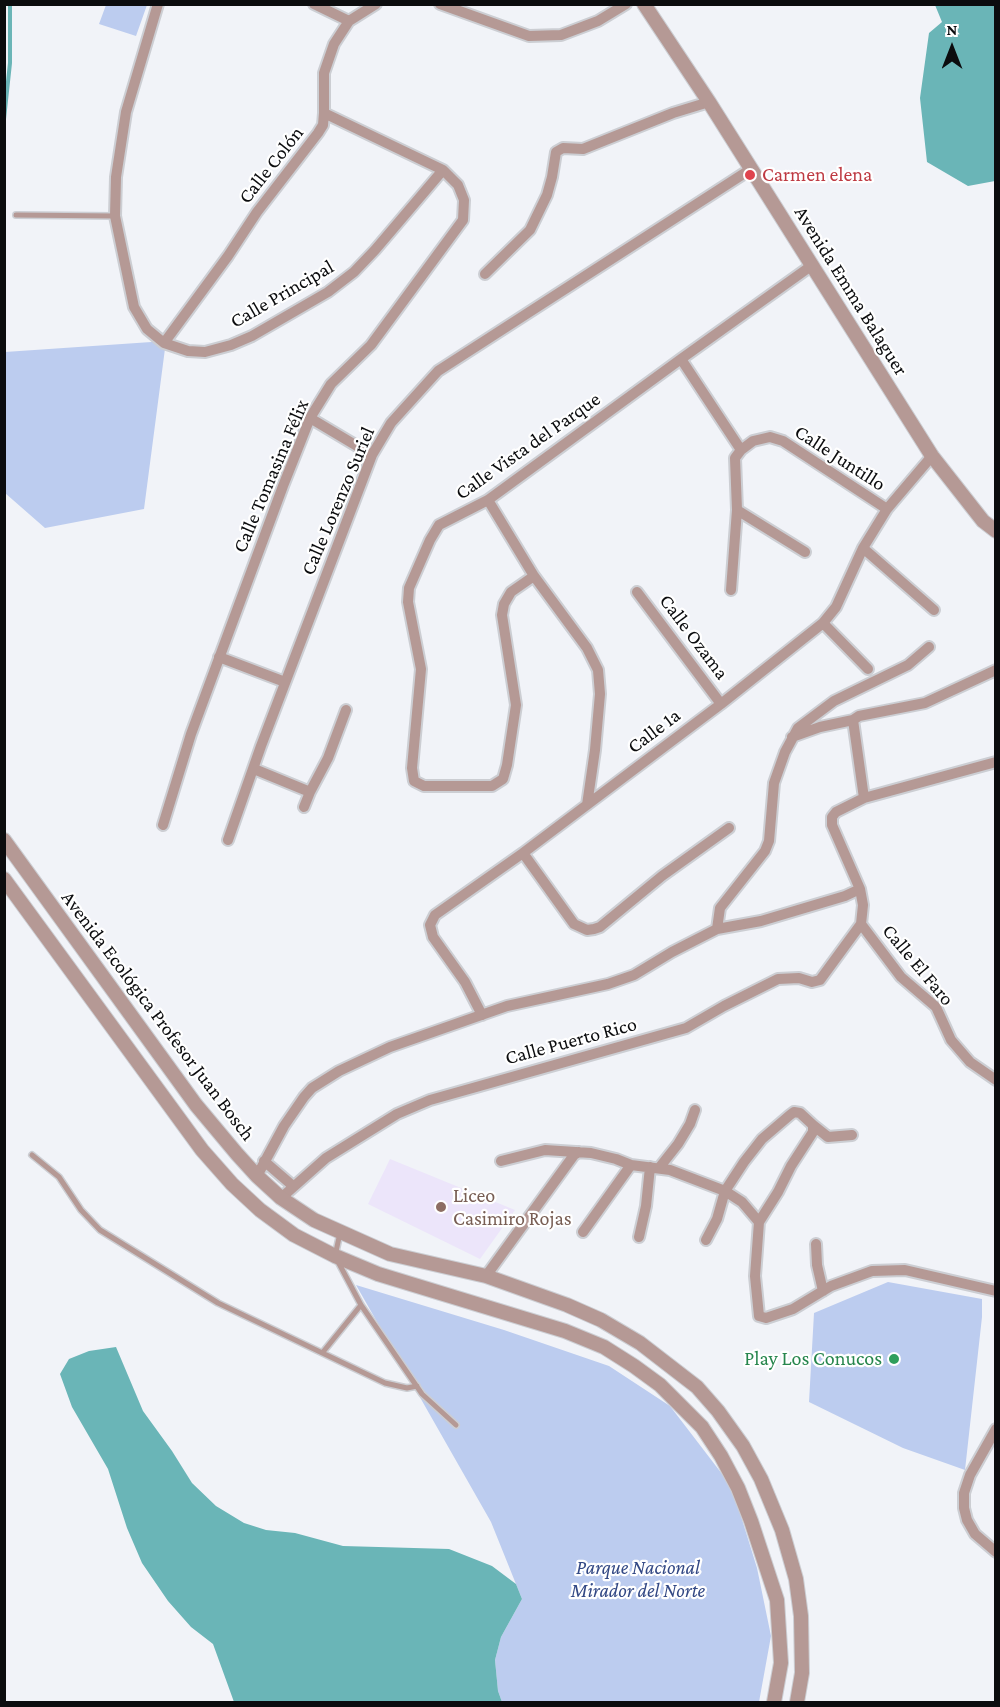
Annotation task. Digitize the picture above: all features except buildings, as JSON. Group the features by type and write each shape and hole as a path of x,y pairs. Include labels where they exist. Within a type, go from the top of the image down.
{"street":[{"name":"Calle Principal","path":"158,4 126,112 116,177 114,216 134,307 147,328 164,343 188,351 205,352 231,345 252,336 328,292 354,272 375,250 443,170"},
{"path":"314,4 349,21"},
{"name":"Calle Colón","path":"164,343 228,256 257,212 318,133 323,124 324,73 334,44 349,21 376,4"},
{"path":"441,4 529,36 561,35 598,21 626,4"},
{"name":"Avenida Emma Balaguer","path":"644,4 752,169 932,456 983,521 996,531"},
{"path":"485,274 530,230 547,195 556,152 563,148 583,149 673,113 709,102"},
{"name":"Calle Tomasina Félix","path":"163,825 191,734 310,418 331,384 371,345 463,220 464,200 458,185 443,170 324,112"},
{"name":"Calle Lorenzo Suriel","path":"228,840 285,682 372,455 391,423 438,371 752,169"},
{"name":"Calle Vista del Parque","path":"534,576 511,592 504,604 502,615 516,705 503,779 492,786 424,786 414,781 412,768 421,669 408,602 409,588 439,525 488,500 811,266"},
{"path":"681,359 741,450 735,458 737,510 731,590"},
{"path":"310,418 372,455"},
{"name":"Calle Juntillo","path":"741,450 753,441 770,437 783,441 887,509"},
{"name":"Calle 1a","path":"482,1015 465,982 430,930 435,915 587,805 721,704 823,623 836,607 863,548 887,509 932,456"},
{"path":"488,500 534,576 587,648 598,670 600,694 596,750 587,805"},
{"path":"737,510 805,552"},
{"path":"863,548 934,610"},
{"name":"Calle Ozama","path":"638,592 721,704"},
{"path":"823,623 868,669"},
{"path":"717,929 720,908 765,851 769,841 774,783 792,737 798,728 834,701 908,665 929,647"},
{"path":"219,657 285,682"},
{"path":"792,737 860,716 925,703 996,670"},
{"path":"304,807 328,758 345,710"},
{"path":"853,720 864,798"},
{"path":"861,924 863,905 860,889 832,825 832,817 836,812 864,798 995,765"},
{"path":"254,769 310,792"},
{"path":"523,853 574,924 587,930 600,927 663,876 729,828"},
{"name":"Avenida Ecológica Profesor Juan Bosch","path":"4,840 196,1105 256,1176 281,1198 314,1220 390,1254 486,1276 567,1305 640,1342 697,1387 718,1411 743,1446 761,1479 782,1530 796,1579 802,1642 802,1673 797,1702"},
{"path":"8,883 30,875"},
{"name":"Avenida Ecológica Profesor Juan Bosch","path":"8,883 202,1150 232,1184 260,1210 294,1235 335,1257 378,1274 565,1331 604,1347 660,1385 702,1427 721,1456 752,1521 777,1600 781,1663 774,1702"},
{"path":"256,1176 295,1109 312,1088 325,1079 390,1047 507,1006 608,984 634,975 680,947 717,929 761,921 845,896 860,889"},
{"name":"Calle El Faro","path":"861,924 902,977 936,1007 951,1040 970,1062 996,1080"},
{"name":"Calle Puerto Rico","path":"281,1198 326,1158 362,1134 397,1114 430,1100 686,1028 724,1005 778,979 799,978 812,982 820,980 861,924"},
{"path":"639,1237 655,1168 678,1144 695,1110"},
{"path":"706,1240 717,1219 725,1191 744,1162 762,1138 794,1112 800,1113 828,1137 852,1135"},
{"path":"813,1125 813,1132 759,1222 755,1276 759,1316 766,1318 793,1309 824,1291 872,1271 905,1270 996,1291"},
{"path":"501,1161 545,1150 579,1152 616,1159 631,1165 676,1172 725,1191 742,1202 759,1222"},
{"path":"486,1276 574,1155 579,1152"},
{"path":"264,1161 293,1186"},
{"path":"583,1232 631,1165"},
{"path":"816,1244 824,1291"},
{"path":"996,1429 970,1475 964,1493 964,1508 967,1520 975,1534 996,1552"}],"lane":[{"path":"16,215 114,216"},
{"path":"32,1155 59,1177 81,1210 100,1230 218,1303 385,1383 407,1388 417,1386"},
{"path":"340,1233 335,1257 361,1305 422,1394 456,1425"},
{"path":"323,1352 361,1305"}],"shaded area":[{"path":"935,5 995,5 995,181 968,186 927,162 920,98 929,33 942,22"},
{"name":"Liceo Casimiro Rojas","path":"390,1159 515,1210 480,1259 368,1204"},
{"path":"116,1347 143,1411 192,1483 216,1506 244,1523 266,1530 295,1533 343,1546 449,1549 492,1566 516,1584 522,1599 501,1637 495,1660 498,1691 502,1702 234,1702 213,1644 191,1627 168,1601 142,1563 127,1528 108,1469 72,1407 60,1374 69,1359 89,1351"}],"green space":[{"path":"106,5 147,5 136,36 99,24"},
{"path":"166,341 144,509 45,528 5,493 5,352"},
{"name":"Play Los Conucos","path":"888,1282 982,1299 965,1470 903,1448 809,1402 814,1313"},
{"name":"Parque Nacional Mirador del Norte","path":"356,1285 504,1330 609,1366 670,1406 732,1487 757,1568 771,1636 759,1702 502,1702 498,1691 495,1660 501,1637 522,1599 491,1522"}],"waterway":[{"path":"4,119 10,63 10,4"},
{"path":"4,251 4,260"}],"place":[{"name":"Carmen elena","path":"750,175"},
{"name":"Liceo Casimiro Rojas","path":"441,1207"},
{"name":"Play Los Conucos","path":"894,1359"}]}
